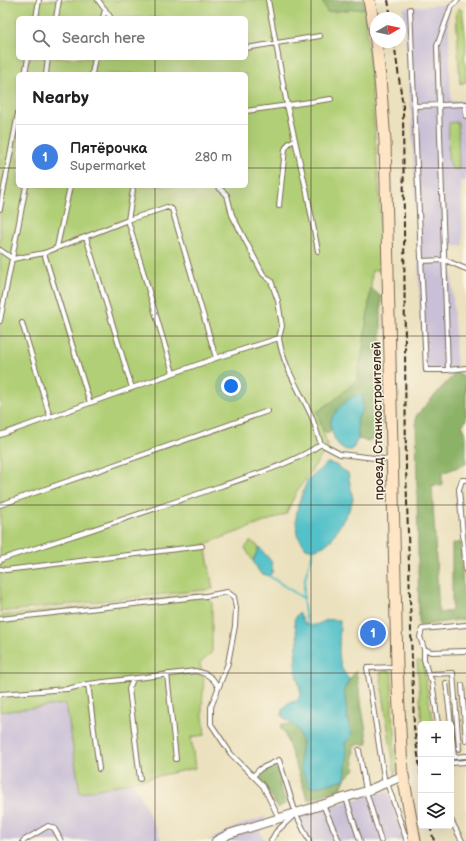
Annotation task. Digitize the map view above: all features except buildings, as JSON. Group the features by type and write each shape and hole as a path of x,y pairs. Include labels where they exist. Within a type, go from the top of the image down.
{"main road":[{"name":"проезд Станкостроителей","path":"369,0 373,21 385,141 400,741 406,820 415,841"}],"street":[{"path":"216,841 230,834 346,798 386,784 403,776"}],"lane":[{"path":"36,16 39,0"},
{"path":"56,16 59,0"},
{"path":"98,0 110,16"},
{"path":"268,0 287,105 318,251"},
{"path":"448,370 437,46 451,7 458,0"},
{"path":"103,16 105,9"},
{"path":"410,9 426,370 466,368"},
{"path":"248,48 320,36"},
{"path":"25,72 28,60"},
{"path":"46,72 48,60"},
{"path":"92,72 95,60"},
{"path":"248,111 331,99"},
{"path":"415,106 466,104 466,116"},
{"path":"0,209 16,124"},
{"path":"279,206 285,149 289,143 295,140"},
{"path":"0,321 26,188"},
{"path":"57,248 70,188"},
{"path":"219,188 227,195 232,215 263,274 271,282 278,301 282,326 279,338 281,352 311,415 321,444 340,454 392,460"},
{"path":"133,190 128,220 173,373"},
{"path":"0,250 12,259 22,258 57,248 128,220 168,207 172,209 216,358"},
{"path":"86,237 132,388"},
{"path":"44,252 90,403"},
{"path":"421,261 445,260 466,269"},
{"path":"22,323 50,417"},
{"path":"0,435 216,358 279,338"},
{"path":"0,505 268,411"},
{"path":"0,561 2,559 140,514 270,468 296,458 321,444"},
{"path":"466,480 462,480 459,489 466,571"},
{"path":"0,569 6,570 202,546"},
{"path":"0,619 206,596 227,592 234,597 236,608 235,626 228,663 211,707 211,724 231,754 263,786 279,818"},
{"path":"438,721 432,681 428,674 424,659 424,649 420,637 422,629 466,624"},
{"path":"424,649 431,652 466,651"},
{"path":"397,667 367,668 386,784 406,820 407,841"},
{"path":"0,694 67,690 88,684 195,671 201,672 214,679 218,687"},
{"path":"428,674 453,673 459,749"},
{"path":"167,674 176,759"},
{"path":"133,678 129,689 140,779"},
{"path":"446,683 451,721"},
{"path":"88,684 99,769"},
{"path":"462,685 466,741"},
{"path":"359,750 366,791 381,841"},
{"path":"454,757 466,756"},
{"path":"253,776 260,768 279,760 296,814 309,841"},
{"path":"454,763 466,762"},
{"path":"346,798 360,841"},
{"path":"323,805 339,841"},
{"path":"271,841 276,832 296,814"},
{"path":"23,841 48,826 54,828 61,841"},
{"path":"454,826 462,841"}],"shaded area":[{"path":"448,4 451,101 466,101 466,181 461,181 463,246 450,247 457,371 423,374 412,125 406,47 406,12 403,12 403,8"},
{"path":"66,704 80,792 133,781 162,841 0,841 0,712"},
{"path":"388,791 404,841 305,841 294,816"},
{"path":"266,816 260,832 265,841 207,841 231,829"}],"green space":[{"path":"0,0 322,0 327,12 365,8 379,188 382,270 372,270 363,350 357,381 317,412 328,447 297,491 286,514 205,544 213,589 0,612"},
{"path":"322,0 364,0 365,8 327,12"},
{"path":"459,8 462,11 466,39 466,51 464,57 466,64 466,82 460,84 456,11"},
{"path":"458,122 459,169 452,169 448,157 449,123"},
{"path":"371,288 381,297 381,435 368,441 358,439 357,420 363,408 331,420 331,428 328,434 323,430 317,412 333,401 357,380 363,349"},
{"path":"457,371 466,380 466,421 462,425 466,435 466,464 442,473 442,486 432,485 439,613 452,611 452,544 461,542 464,619 419,626 416,416"},
{"path":"251,541 259,547 253,561 245,548"},
{"path":"204,594 212,603 212,652 200,664 204,679 202,707 205,735 191,737 195,768 80,793 66,704 0,712 0,616"},
{"path":"417,661 423,662 430,707 434,721 422,721"},
{"path":"385,670 392,672 392,716 395,731 394,747 397,756 397,771 395,776 380,673"},
{"path":"356,671 368,744 354,745 353,757 355,769 345,779 341,788 308,800 284,732 280,728 282,724 288,724 299,730 302,744 300,757 347,758 345,742 351,730 346,710 344,690"},
{"path":"273,766 277,769 282,782 280,787 286,803 278,808 257,775 264,768"}],"water":[{"path":"363,395 363,408 357,420 358,439 352,450 343,449 338,444 333,434 331,427 332,418 337,410 348,400 355,396"},
{"path":"327,463 336,465 348,473 353,499 348,512 331,540 324,546 313,550 306,548 297,535 296,518 298,505 307,481"},
{"path":"259,547 271,561 273,571 269,576 260,573 253,561"},
{"path":"299,612 305,624 308,625 316,625 327,620 340,620 339,653 341,667 349,680 344,690 352,736 345,743 347,758 345,779 321,786 310,787 301,769 300,757 302,743 298,729 282,716 283,709 288,703 297,701 301,694 295,667 298,641 294,620"}],"waterway":[{"path":"308,625 304,607 304,587 313,550"},
{"path":"269,576 303,598"}],"railway":[{"path":"388,0 390,12"},
{"path":"395,48 403,107 406,469 414,727 418,757"},
{"path":"431,829 434,841"}],"place":[{"name":"Пятёрочка","path":"373,633"}]}
